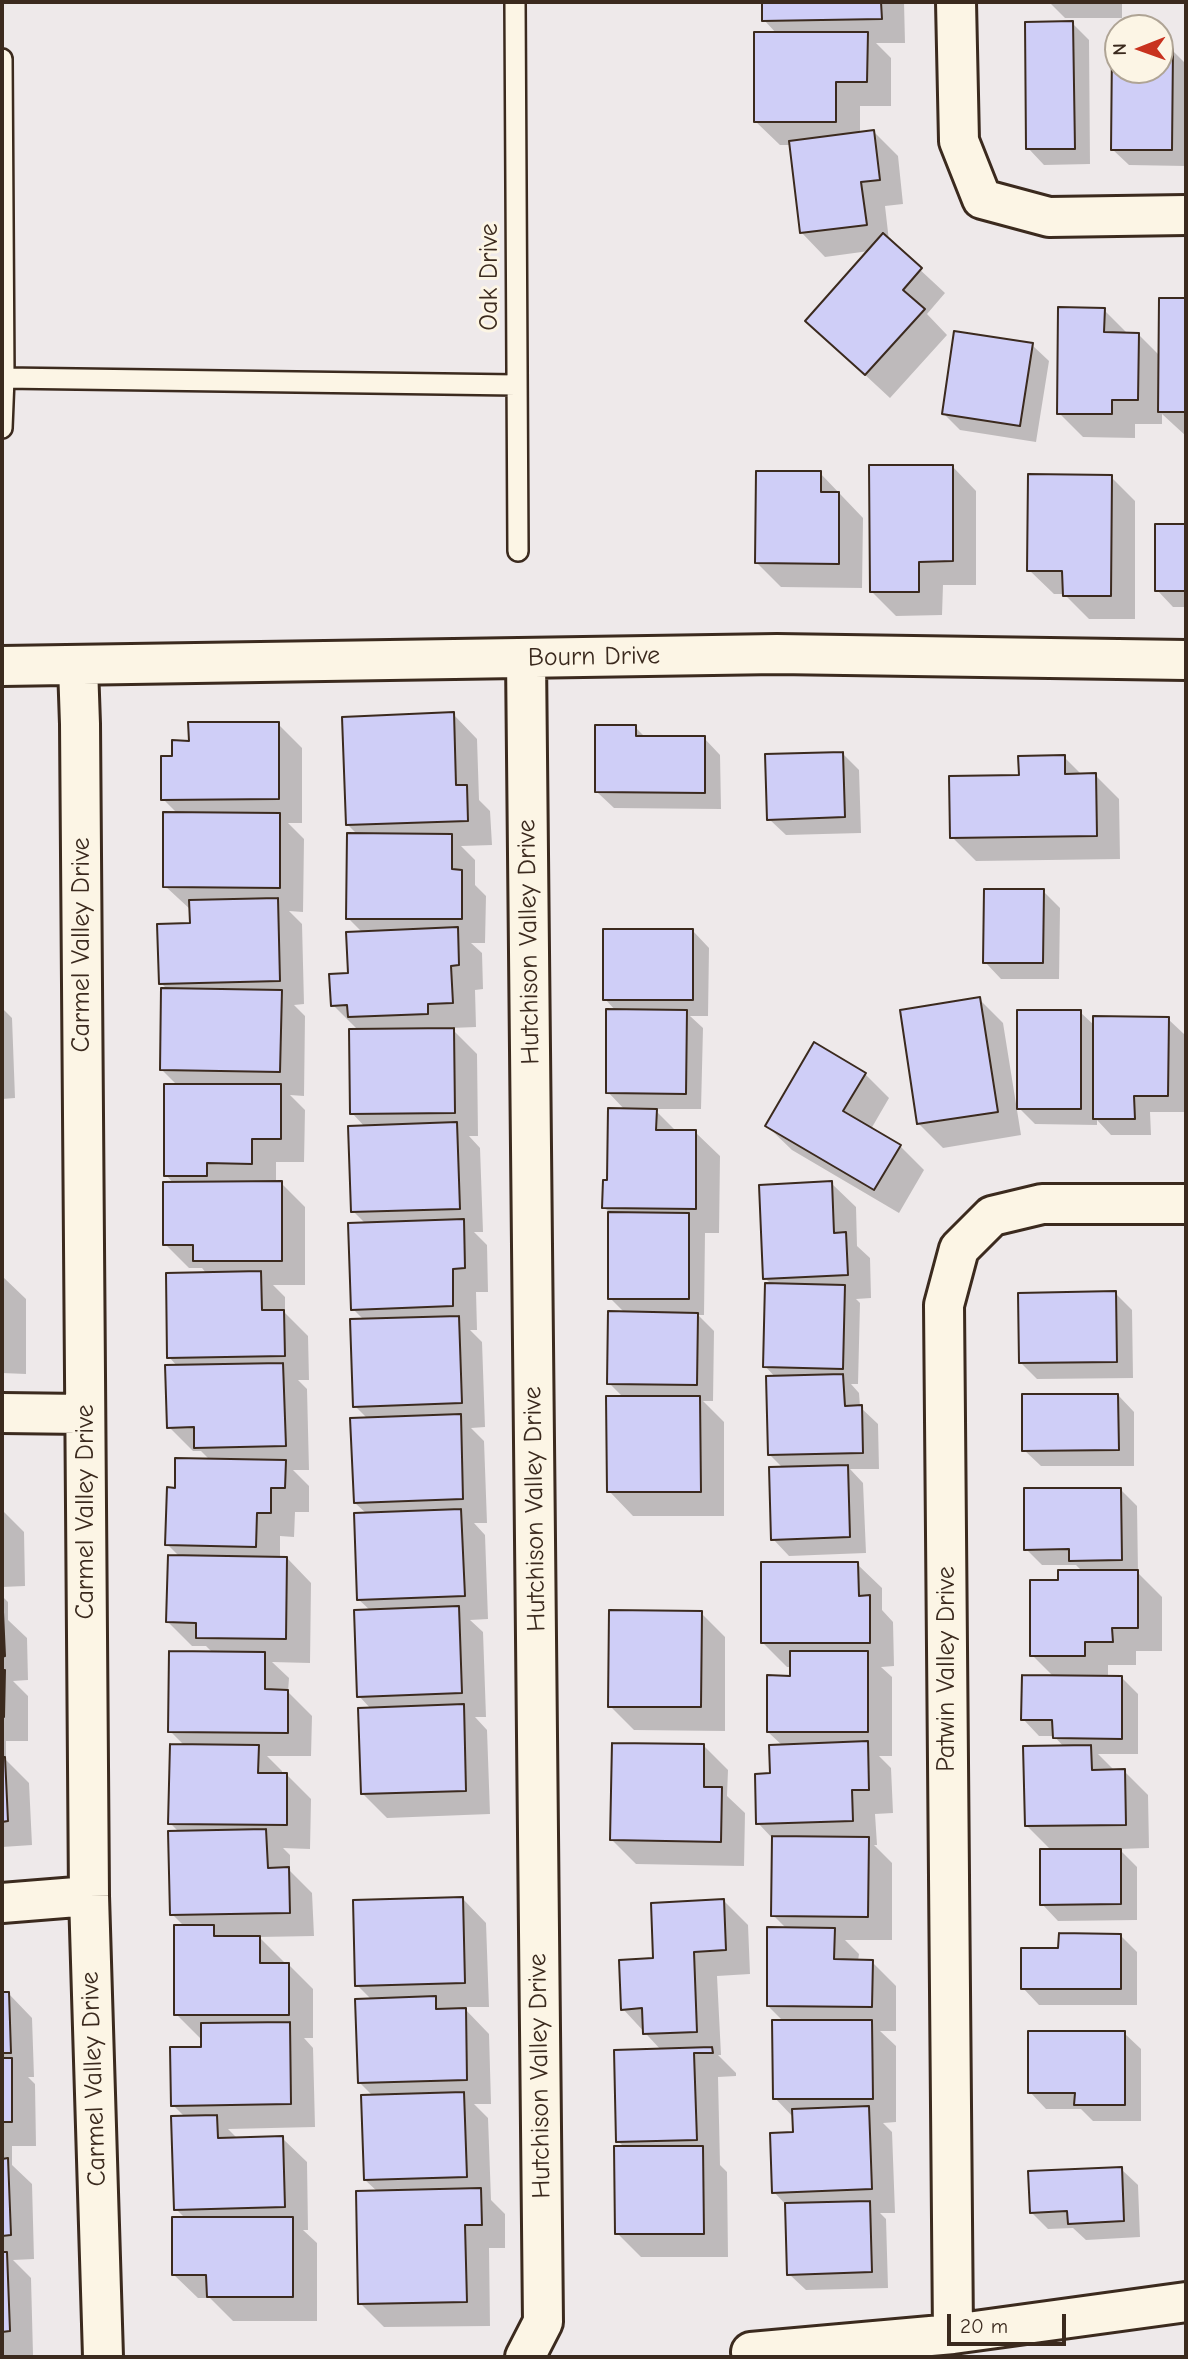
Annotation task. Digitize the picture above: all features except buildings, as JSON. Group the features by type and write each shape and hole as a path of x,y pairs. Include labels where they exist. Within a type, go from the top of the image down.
{"street":[{"path":"956,2 959,141 982,199 1049,217 1186,215"},
{"name":"Bourn Drive","path":"2,666 777,654 1186,660"},
{"name":"Hutchison Valley Drive","path":"526,657 543,2322 526,2357"},
{"name":"Carmel Valley Drive","path":"78,666 89,1896 103,2357"},
{"name":"Patwin Valley Drive","path":"953,2334 944,1305 959,1249 992,1216 1042,1204 1186,1204"},
{"path":"2,1413 85,1414"},
{"path":"2,1903 89,1896"},
{"path":"751,2352 953,2334 1186,2302"}],"lane":[{"name":"Oak Drive","path":"515,2 518,551"},
{"path":"2,59 2,428"},
{"path":"4,378 516,385"}]}
